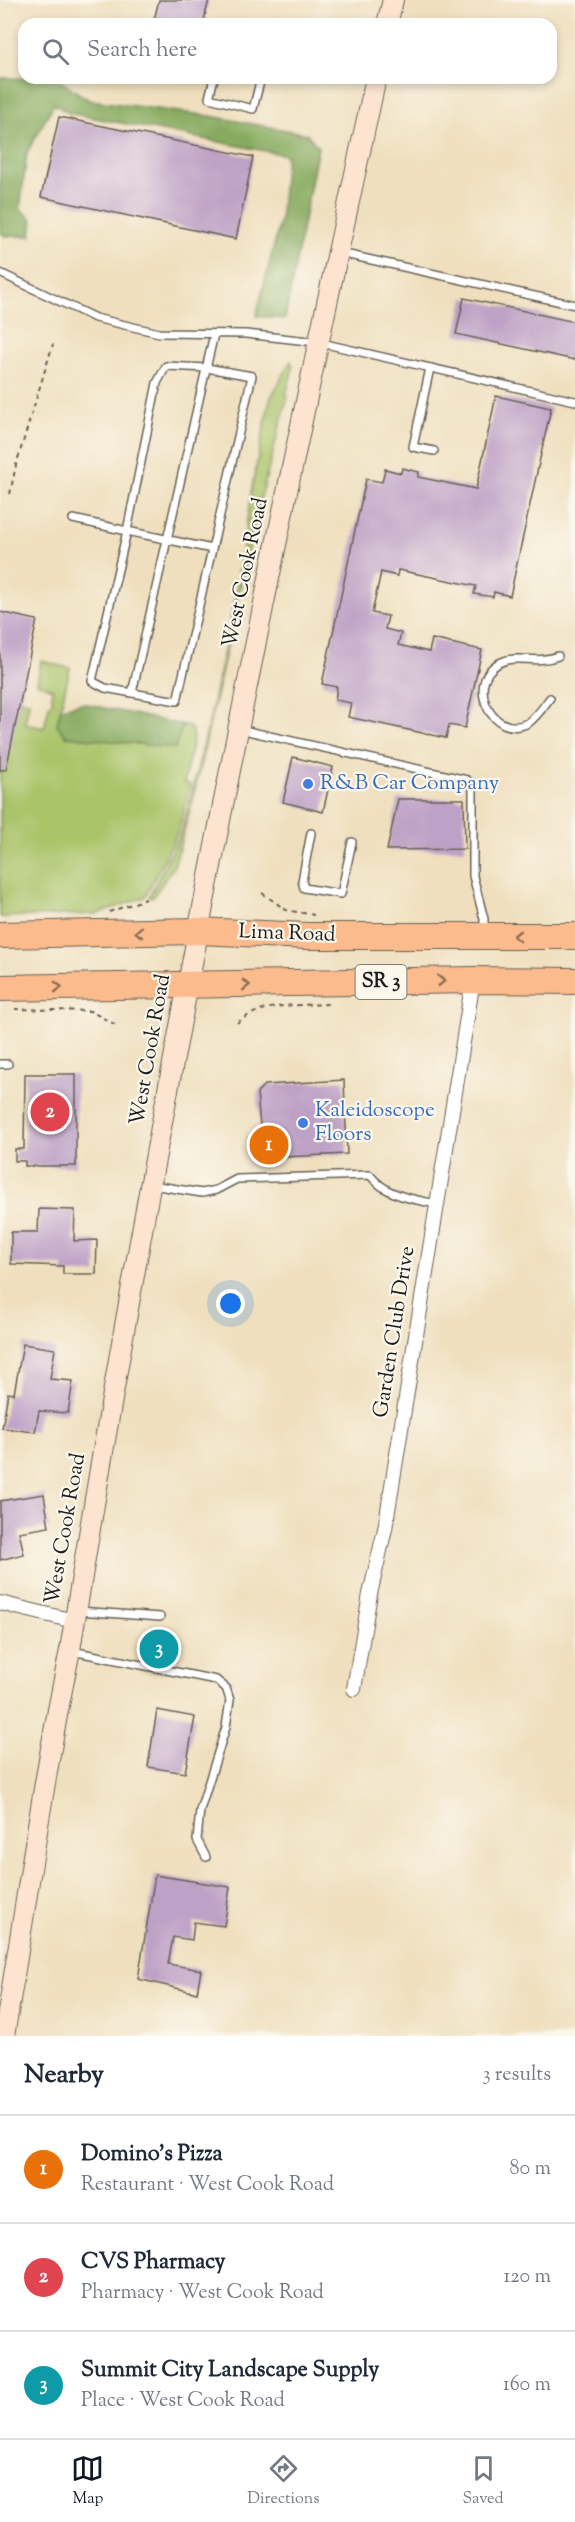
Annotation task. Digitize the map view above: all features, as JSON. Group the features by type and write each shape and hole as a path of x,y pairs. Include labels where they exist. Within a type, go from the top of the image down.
{"highway":[{"name":"Lima Road","path":"0,935 198,931 308,936 575,936"},
{"name":"SR 3","path":"5,998 188,986 473,980 575,981"}],"main road":[{"path":"388,18 393,0"},
{"name":"West Cook Road","path":"4,2036 39,1833 52,1733 70,1650 150,1185 198,931 317,342 375,84"}],"street":[{"name":"Garden Club Drive","path":"354,1689 370,1594 385,1529 473,980"},
{"path":"0,1603 75,1616"}],"lane":[{"path":"212,84 209,98 253,109 259,84"},
{"path":"337,252 575,305"},
{"path":"0,273 95,318 159,333 246,334 317,342 575,401"},
{"path":"132,693 169,540 214,334"},
{"path":"166,366 207,368 252,376 177,701 105,688 92,681 127,531 157,383 166,366"},
{"path":"430,368 413,447 434,452"},
{"path":"73,519 212,549"},
{"path":"549,698 529,722 516,725 503,723 492,715 484,702 482,691 486,676 507,660 544,661 558,656"},
{"path":"238,729 467,780 473,785 473,876 484,919 484,936"},
{"path":"312,833 302,881 304,888 341,894 352,842"},
{"path":"150,1185 202,1193 216,1190 237,1179 370,1175 377,1185 402,1198 437,1203"},
{"path":"75,1616 160,1617"},
{"path":"70,1650 216,1680 226,1688 230,1700 226,1727 200,1810 197,1840 206,1857"}],"path":[{"path":"10,494 16,465 53,344"},
{"path":"5,998 90,1011 117,1026"},
{"path":"237,1023 244,1017 271,1006 334,1003"}],"green space":[{"path":"0,78 18,78 18,84 65,84 89,100 210,116 307,134 318,147 285,319 256,316 280,221 286,155 69,113 54,104 27,153 20,209 33,220 31,236 5,236 0,232"},
{"path":"291,361 293,367 286,395 288,396 259,504 192,803 174,866 153,897 149,897 182,831 209,723 235,598 252,487 270,399"},
{"path":"41,661 70,668 57,725 174,748 183,725 191,728 193,739 184,783 190,784 179,830 145,897 97,914 0,917 0,768 19,700 29,702 25,724 44,728 49,706 52,703 52,689 37,683"},
{"path":"82,703 183,725 175,748 66,736 57,725 61,708"}],"building":[{"path":"159,0 209,0 204,18 154,18"},
{"path":"59,117 253,157 236,239 41,197"},
{"path":"464,298 575,322 575,360 456,334"},
{"path":"496,396 551,408 510,596 494,592 493,597 474,594 476,586 398,570 397,576 381,572 372,613 388,616 385,629 401,633 398,645 429,652 432,639 482,650 465,728 449,725 446,738 348,717 351,703 335,700 337,687 322,684 366,479 382,482 385,469 401,473 402,468 419,472 418,477 476,489"},
{"path":"0,612 37,620 6,770 0,770"},
{"name":"R&B Car Company","path":"293,757 333,767 323,812 283,802"},
{"path":"398,799 464,799 465,849 387,850"},
{"path":"25,1074 76,1074 76,1166 25,1166 25,1161 15,1161 15,1149 24,1149"},
{"name":"Kaleidoscope Floors","path":"344,1080 347,1154 263,1158 257,1093 261,1088 265,1085"},
{"path":"39,1209 75,1210 74,1241 97,1240 96,1274 63,1274 63,1266 11,1264 11,1232 38,1232"},
{"path":"23,1344 55,1349 50,1379 73,1381 68,1413 39,1411 35,1432 2,1428 8,1393 14,1394"},
{"path":"44,1494 49,1527 19,1532 24,1554 0,1560 0,1501"},
{"path":"150,1636 173,1642 168,1661 145,1655"},
{"path":"157,1710 195,1717 185,1773 148,1767"},
{"path":"155,1875 230,1887 224,1926 194,1922 192,1940 173,1937 168,1964 201,1970 197,1993 138,1979"}],"place":[{"name":"R&B Car Company","path":"308,784"},
{"name":"CVS Pharmacy","path":"50,1112"},
{"name":"Kaleidoscope Floors","path":"303,1123"},
{"name":"Domino's Pizza","path":"269,1145"},
{"name":"Summit City Landscape Supply","path":"159,1649"}]}
